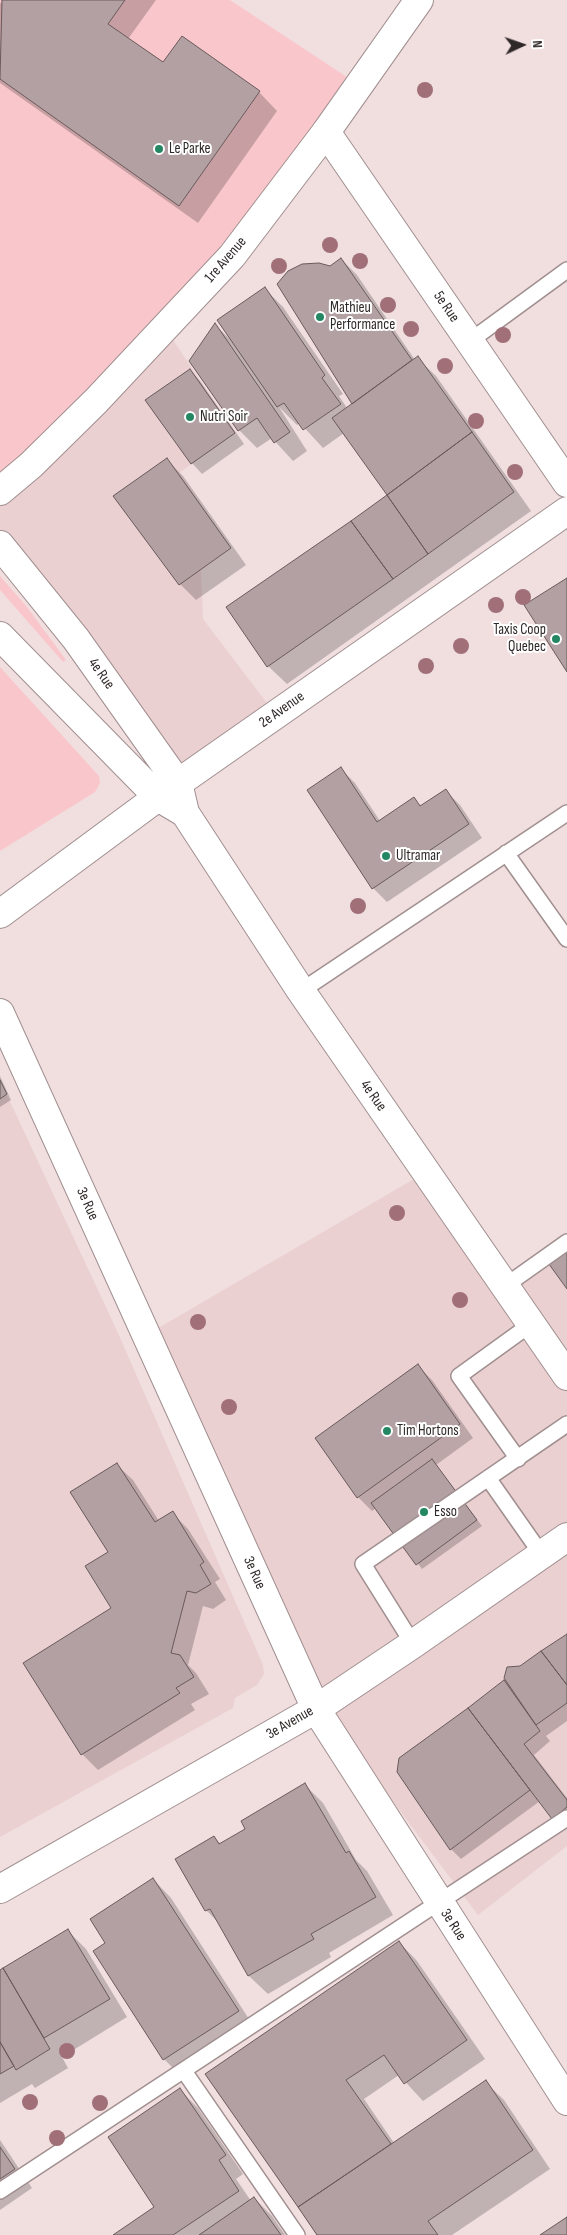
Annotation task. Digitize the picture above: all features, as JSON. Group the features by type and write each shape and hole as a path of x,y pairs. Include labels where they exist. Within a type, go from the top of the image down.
{"street":[{"name":"1re Avenue","path":"0,491 31,465 96,401 232,256 326,132 419,0"},
{"name":"5e Rue","path":"326,132 567,483"},
{"name":"2e Avenue","path":"0,914 168,790 567,511"},
{"name":"4e Rue","path":"0,545 76,640 168,790 185,813 300,991 567,1376"},
{"path":"0,636 168,790"},
{"name":"3e Rue","path":"0,1013 316,1709 567,2101"},
{"name":"3e Avenue","path":"0,1889 316,1709 567,1537"}],"lane":[{"path":"470,341 567,270"},
{"path":"300,991 567,813"},
{"path":"506,854 567,939"},
{"path":"505,1286 567,1242"},
{"path":"518,1459 459,1376 531,1324"},
{"path":"413,1644 364,1564 567,1424"},
{"path":"488,1478 542,1555"},
{"path":"0,2191 184,2071 438,1901 567,1818"},
{"path":"184,2071 297,2235"}],"shaded area":[{"path":"0,0 230,0 359,85 232,256 0,491"},
{"path":"165,328 235,433 179,473 231,548 201,569 203,619 276,715 178,783 0,546 0,491"},
{"path":"0,576 27,607 66,660 63,662 0,590"},
{"path":"0,667 99,776 100,783 95,792 0,851"},
{"path":"0,1080 118,1333 263,1665 264,1674 257,1685 235,1698 233,1708 0,1837"},
{"path":"426,1172 505,1286 567,1242 567,1846 478,1915 323,1708 148,1334"}],"building":[{"name":"Le Parke","path":"2,0 125,0 108,24 163,62 182,36 260,91 179,206 0,79"},
{"path":"341,258 412,360 352,404 277,284 288,271 302,264 319,263 330,266"},
{"path":"265,287 325,375 322,378 341,404 303,430 284,403 277,407 217,320"},
{"path":"215,323 290,432 274,443 257,418 238,431 189,361"},
{"path":"418,356 472,432 387,495 332,418"},
{"name":"Nutri Soir","path":"190,369 235,433 191,464 145,400"},
{"path":"472,432 514,492 428,554 387,495"},
{"path":"167,458 231,548 179,585 113,496"},
{"path":"387,495 428,554 393,579 351,521"},
{"path":"351,521 393,579 267,667 226,607"},
{"name":"Taxis Coop Quebec","path":"567,578 567,672 524,605"},
{"name":"Ultramar","path":"341,767 377,822 414,797 420,806 446,789 469,824 372,889 307,790"},
{"path":"0,1080 7,1094 0,1099"},
{"path":"567,1245 567,1289 546,1260"},
{"path":"418,1364 460,1424 357,1498 315,1438"},
{"path":"432,1459 477,1520 416,1565 371,1503"},
{"path":"117,1463 155,1522 173,1511 204,1562 200,1565 211,1584 196,1593 187,1591 171,1653 180,1655 194,1677 176,1688 180,1693 81,1755 23,1663 111,1608 85,1566 108,1552 70,1492"},
{"path":"567,1634 567,1685 541,1651"},
{"path":"541,1651 567,1685 567,1703 536,1725 504,1678 507,1667 520,1666"},
{"path":"504,1680 540,1731 524,1744 567,1800 567,1807 552,1819 468,1708"},
{"path":"468,1708 530,1790 450,1850 397,1772 399,1758"},
{"path":"305,1783 346,1853 349,1851 376,1897 311,1934 314,1939 248,1976 210,1909 205,1911 175,1859 214,1836 219,1844 245,1829 241,1821"},
{"path":"153,1878 239,2011 163,2060 93,1951 105,1943 90,1919"},
{"path":"68,1929 110,1999 44,2038 3,1968"},
{"path":"399,1941 467,2040 404,2084 384,2055 346,2080 391,2144 298,2207 205,2074"},
{"path":"3,1968 50,2049 16,2070 0,2042 0,1970"},
{"path":"0,2042 14,2066 0,2074"},
{"path":"486,2080 533,2150 428,2221 438,2235 317,2235 298,2207"},
{"path":"180,2088 226,2155 219,2160 239,2191 173,2235 113,2235 154,2207 108,2137"},
{"path":"0,2147 15,2169 0,2179"},
{"path":"254,2197 281,2235 199,2235"},
{"path":"567,2217 567,2235 540,2235"}],"place":[{"name":"Le Parke","path":"159,149"},
{"name":"Mathieu Performance","path":"320,317"},
{"name":"Nutri Soir","path":"190,417"},
{"name":"Taxis Coop Quebec","path":"556,639"},
{"name":"Ultramar","path":"386,856"},
{"name":"Tim Hortons","path":"387,1431"},
{"name":"Esso","path":"424,1512"}]}
